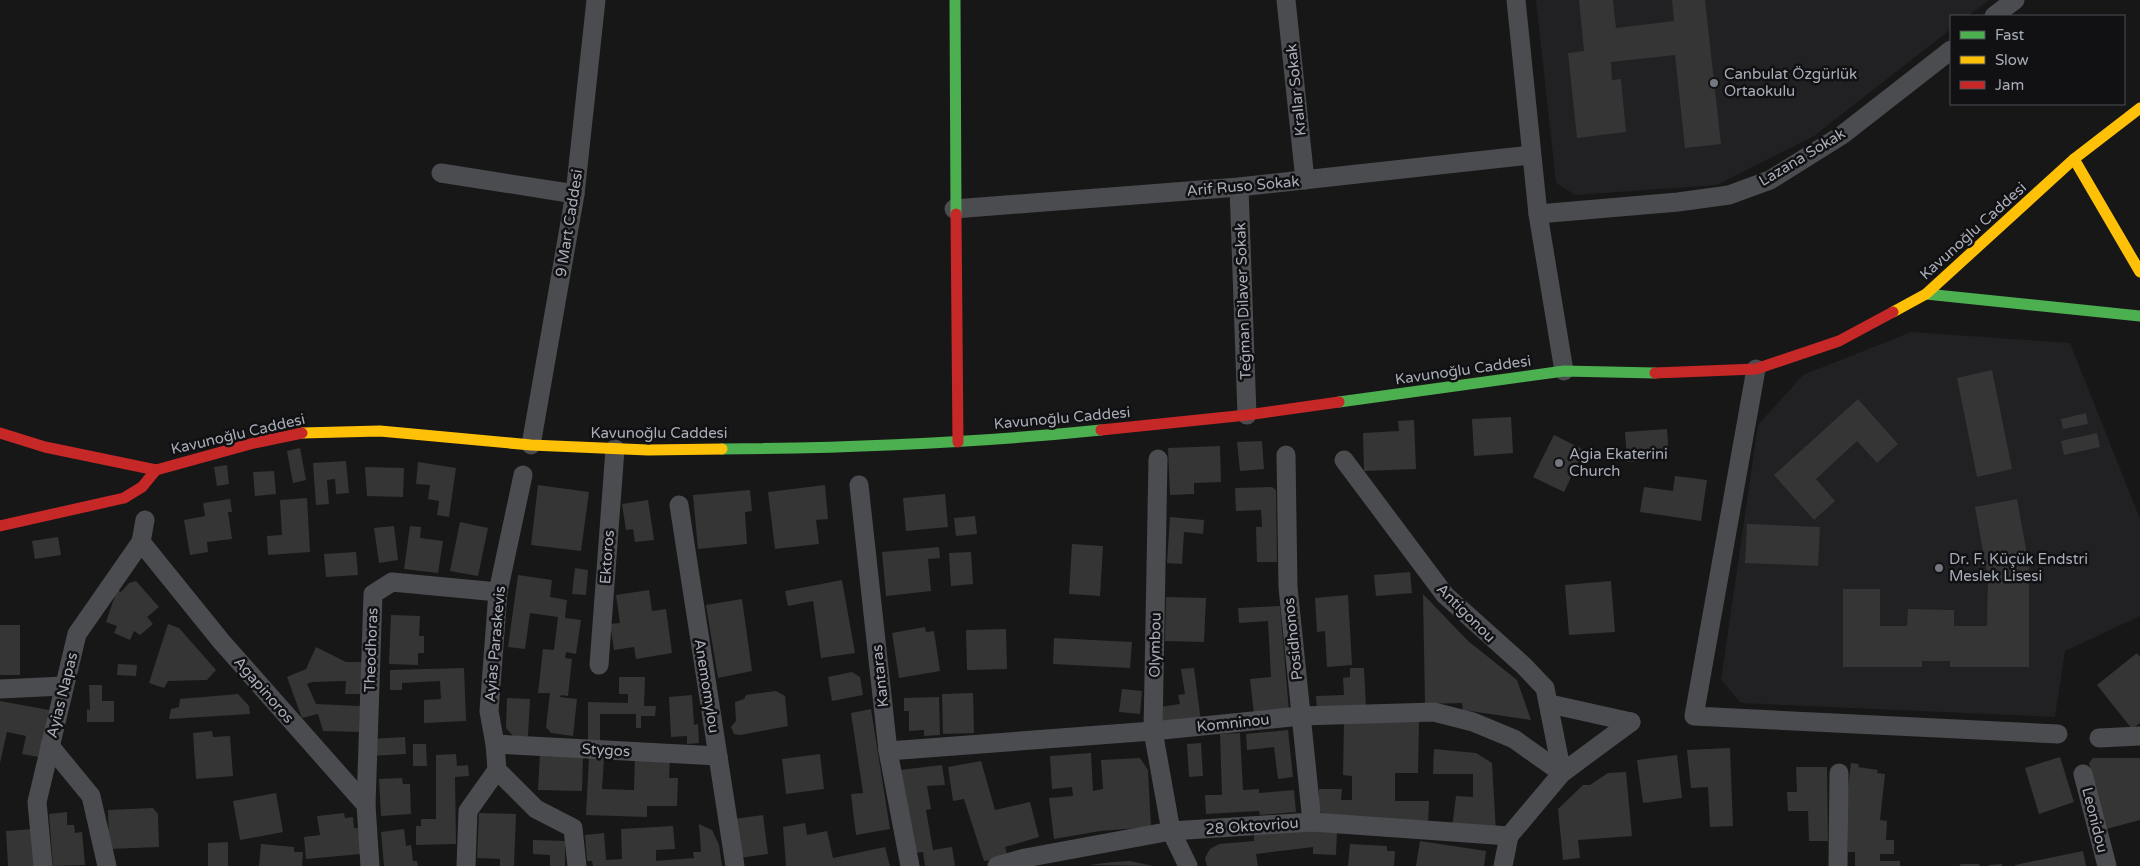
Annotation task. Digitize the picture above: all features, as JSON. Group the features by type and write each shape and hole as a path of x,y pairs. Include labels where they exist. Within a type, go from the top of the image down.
{"main road":[{"path":"955,0 954,209 958,442"},
{"name":"Kavunoğlu Caddesi","path":"0,526 124,498 142,487 156,470 254,443 310,431 380,430 531,445 615,449 845,448 958,442 1247,414 1564,371 1645,373 1756,369 1839,341 1926,294 2074,159 2140,108"},
{"path":"2074,159 2140,272"},
{"path":"1926,294 2140,316"},
{"path":"0,433 45,446 156,470"}],"street":[{"name":"9 Mart Caddesi","path":"531,445 575,194 596,0"},
{"name":"Krallar Sokak","path":"1286,0 1305,180"},
{"path":"1516,0 1530,155 1564,371"},
{"path":"1995,15 2015,0"},
{"name":"Lazana Sokak","path":"1538,214 1678,202 1729,195 1770,180 1842,135 1950,51"},
{"name":"Arif Ruso Sokak","path":"954,209 1238,187 1530,155"},
{"path":"441,173 575,194"},
{"name":"Teğman Dilaver Sokak","path":"1238,187 1247,414"},
{"path":"1756,369 1694,716 2058,734"},
{"name":"Ektoros","path":"599,665 615,449"},
{"name":"Posidhonos","path":"1286,455 1288,587 1312,822"},
{"name":"Olymbou","path":"1158,459 1153,731 1171,831 1188,866"},
{"name":"Antigonou","path":"1344,460 1445,595 1524,666 1545,688 1550,704 1562,773"},
{"name":"Ayias Paraskevis","path":"497,770 489,710 498,592 523,475"},
{"name":"Kantaras","path":"859,485 888,751 910,866"},
{"name":"Anemomylou","path":"679,505 735,866"},
{"path":"140,542 144,520"},
{"name":"Ayias Napas","path":"43,866 37,802 77,634 140,542"},
{"name":"Agapinoros","path":"140,542 221,641 366,805"},
{"name":"Theodhoras","path":"366,805 373,594 392,582 498,592"},
{"path":"0,689 64,686"},
{"path":"1503,866 1509,836 1562,773 1631,722 1550,704"},
{"name":"Komninou","path":"888,751 1153,731 1301,716 1434,712 1473,722 1514,739 1562,773"},
{"path":"2099,738 2140,736"},
{"name":"Stygos","path":"495,744 718,756"},
{"path":"50,746 91,796 108,866"},
{"path":"466,866 468,811 497,770 536,810 573,828 577,866"},
{"path":"1838,866 1839,773"},
{"name":"Leonidou","path":"2083,774 2107,866"},
{"path":"366,805 370,866"},
{"name":"28 Oktovriou","path":"997,866 1025,858 1171,831 1312,822 1509,836"}],"shaded area":[{"name":"Canbulat Özgürlük Ortaokulu","path":"1536,0 1989,0 1969,15 1950,15 1950,30 1814,136 1717,185 1575,195 1556,183"},
{"name":"Dr. F. Küçük Endstri Meslek Lisesi","path":"1911,332 2070,343 2140,519 2140,616 2065,651 2055,717 1741,703 1721,680 1758,425 1803,375"}],"building":[{"path":"1579,0 1613,0 1616,28 1674,21 1672,0 1705,0 1721,144 1685,148 1675,55 1611,62 1612,80 1621,79 1626,132 1577,138 1568,53 1584,51"},
{"path":"1992,370 2012,469 1977,477 1957,378"},
{"path":"1858,399 1898,444 1877,463 1857,441 1816,479 1835,501 1814,520 1774,475"},
{"path":"2086,413 2088,424 2063,429 2061,419"},
{"path":"1511,417 1513,453 1474,456 1472,419"},
{"path":"1414,420 1416,469 1364,471 1363,433 1399,431 1398,421"},
{"path":"1667,429 1669,459 1627,462 1625,432"},
{"path":"2097,433 2100,447 2064,455 2061,441"},
{"name":"Agia Ekaterini Church","path":"1554,435 1584,450 1564,492 1533,477"},
{"path":"1262,441 1264,469 1240,471 1237,442"},
{"path":"1220,446 1221,482 1194,483 1194,494 1170,495 1168,448"},
{"path":"300,448 306,480 293,483 287,451"},
{"path":"346,461 349,493 336,494 335,479 327,480 329,504 316,505 313,463"},
{"path":"418,462 456,468 449,517 437,515 439,501 428,499 430,485 416,484"},
{"path":"227,465 229,484 217,486 214,467"},
{"path":"365,467 404,468 403,497 367,496"},
{"path":"274,471 276,494 255,496 253,472"},
{"path":"1675,476 1707,480 1701,521 1640,512 1644,487 1673,491"},
{"path":"538,485 589,492 581,551 531,545"},
{"path":"825,485 828,519 816,520 819,544 775,549 768,492"},
{"path":"1272,487 1276,490 1277,562 1257,562 1256,527 1262,527 1261,510 1236,511 1235,488"},
{"path":"750,490 752,511 745,512 747,544 698,549 693,495"},
{"path":"945,494 948,527 906,531 903,498"},
{"path":"307,498 310,552 268,555 267,536 282,535 280,500"},
{"path":"230,499 232,512 228,512 232,539 207,542 208,552 190,555 184,520 205,516 203,503"},
{"path":"2017,499 2029,566 2029,667 1950,667 1950,661 1922,661 1922,667 1843,667 1843,589 1880,589 1880,626 1907,626 1908,609 1954,610 1954,626 1987,626 1988,578 1975,507"},
{"path":"648,500 654,540 635,542 633,529 626,530 622,504"},
{"path":"975,516 977,534 956,536 954,518"},
{"path":"1170,517 1204,520 1203,534 1184,532 1182,564 1167,563"},
{"path":"460,522 488,528 478,576 450,571"},
{"path":"1747,524 1820,527 1818,566 1745,563"},
{"path":"394,526 398,560 379,563 374,528"},
{"path":"410,526 421,527 420,538 443,541 438,573 404,569"},
{"path":"58,537 61,555 35,559 32,541"},
{"path":"1072,544 1103,546 1100,596 1069,594"},
{"path":"939,547 940,558 928,559 931,591 886,596 882,552"},
{"path":"356,552 358,575 326,577 324,554"},
{"path":"971,552 973,584 951,586 949,553"},
{"path":"575,568 588,570 586,595 572,594"},
{"path":"1410,572 1412,593 1376,596 1374,575"},
{"path":"518,575 552,580 550,597 567,600 565,618 581,620 576,654 566,652 565,658 572,659 568,696 561,695 560,697 577,699 573,736 551,733 546,727 550,693 538,693 543,649 554,650 558,617 530,613 525,649 508,647"},
{"path":"842,580 855,653 821,658 813,601 788,606 785,591"},
{"path":"136,581 159,607 147,617 153,624 140,635 134,631 130,640 114,633 117,626 106,622 117,590 121,592 129,583"},
{"path":"1611,581 1615,632 1569,635 1565,585"},
{"path":"649,590 652,611 666,609 672,653 636,659 634,647 614,650 610,624 620,623 616,595"},
{"path":"1423,594 1468,641 1517,680 1531,720 1463,710 1462,703 1425,704"},
{"path":"1348,595 1352,665 1327,667 1325,631 1317,632 1315,598"},
{"path":"1166,597 1206,598 1204,642 1165,641"},
{"path":"742,599 752,671 718,678 706,605"},
{"path":"1280,606 1289,711 1254,715 1250,679 1271,677 1268,621 1239,623 1238,608"},
{"path":"391,615 420,616 419,636 424,636 424,653 418,653 418,665 389,664"},
{"path":"168,624 179,628 216,670 207,680 168,681 164,688 149,683"},
{"path":"0,625 20,625 20,675 0,675"},
{"path":"925,627 926,632 934,631 940,671 899,678 892,633"},
{"path":"1006,629 1007,669 967,670 966,630"},
{"path":"1054,638 1132,642 1130,668 1053,664"},
{"path":"316,647 346,662 365,662 364,694 345,694 346,681 312,682 307,684 316,704 360,706 359,732 323,731 318,714 302,718 287,677 306,669"},
{"path":"2137,653 2140,657 2140,723 2132,729 2097,685"},
{"path":"118,664 137,665 136,676 117,675"},
{"path":"464,668 466,721 424,723 424,700 441,699 440,681 402,683 402,690 390,690 390,670"},
{"path":"1194,668 1201,721 1162,726 1160,707 1180,704 1178,695 1185,694 1181,669"},
{"path":"1350,668 1364,668 1366,707 1317,710 1316,696 1344,695 1343,678 1350,677"},
{"path":"852,672 860,677 863,695 832,701 828,677"},
{"path":"619,677 645,677 644,706 656,706 655,716 641,716 641,728 636,728 636,714 600,714 600,742 588,742 588,702 628,703 628,694 619,694"},
{"path":"89,685 102,685 102,701 114,701 114,722 87,722 87,709 90,710"},
{"path":"1122,689 1142,691 1140,714 1119,712"},
{"path":"776,691 785,696 788,726 740,735 734,734 731,727 736,721 735,702 744,699 746,695"},
{"path":"973,693 974,733 943,734 942,694"},
{"path":"238,694 249,706 250,714 169,719 171,709 179,707 180,699"},
{"path":"692,695 694,725 698,724 699,743 687,744 687,736 671,737 669,697"},
{"path":"939,697 940,735 924,736 924,730 909,731 909,711 904,711 904,698"},
{"path":"507,698 530,699 528,736 513,736 506,728"},
{"path":"0,701 49,710 39,757 22,754 26,736 7,732 0,763"},
{"path":"871,709 890,829 856,835 851,794 863,793 851,713"},
{"path":"1344,721 1419,722 1418,773 1395,773 1395,801 1429,801 1428,824 1324,816 1319,809 1319,789 1342,789 1341,800 1352,800 1352,776 1343,775"},
{"path":"1288,730 1293,777 1278,779 1274,747 1247,750 1246,734"},
{"path":"212,731 213,737 230,736 233,776 196,779 193,733"},
{"path":"1240,733 1243,790 1259,789 1259,793 1294,790 1296,812 1260,815 1259,811 1206,814 1205,795 1222,795 1220,734"},
{"path":"405,737 406,754 370,756 369,739"},
{"path":"1201,743 1203,776 1189,777 1187,744"},
{"path":"413,744 426,744 427,766 413,766"},
{"path":"1730,748 1733,826 1710,827 1708,787 1691,788 1687,750"},
{"path":"1434,749 1476,753 1492,763 1496,832 1452,828 1456,796 1473,797 1473,774 1433,774"},
{"path":"540,753 583,755 582,791 538,790"},
{"path":"1091,753 1093,791 1103,789 1101,760 1140,758 1148,770 1151,827 1100,831 1054,839 1049,798 1073,796 1072,787 1052,789 1050,756"},
{"path":"456,754 457,766 468,765 469,776 455,777 456,844 416,845 416,826 421,826 421,819 436,819 436,755"},
{"path":"820,754 824,789 786,794 782,759"},
{"path":"1677,755 1682,798 1643,803 1637,760"},
{"path":"589,757 604,758 602,789 634,790 635,757 670,758 669,778 678,778 677,806 647,806 647,817 586,815"},
{"path":"2060,757 2074,802 2039,814 2025,768"},
{"path":"2093,758 2140,758 2140,820 2106,829 2089,763"},
{"path":"981,761 995,810 1030,802 1039,837 1005,847 1007,854 1005,859 984,861 964,799 953,801 948,767"},
{"path":"1851,763 1859,764 1858,767 1878,770 1877,773 1885,774 1880,820 1887,821 1886,840 1894,840 1894,854 1880,854 1880,861 1900,861 1900,866 1855,866 1855,852 1848,852 1847,797"},
{"path":"942,765 945,785 927,786 931,809 926,810 933,850 952,847 955,866 925,866 923,852 914,853 900,770"},
{"path":"1796,767 1827,767 1828,841 1809,841 1808,811 1788,811 1787,792 1797,792"},
{"path":"1626,772 1632,836 1578,840 1580,858 1563,860 1558,809 1583,785 1590,785 1608,773"},
{"path":"402,778 403,784 410,784 411,814 381,816 379,779"},
{"path":"276,793 283,832 240,840 233,801"},
{"path":"153,808 158,814 159,847 109,849 108,810"},
{"path":"67,812 67,825 74,825 75,833 82,832 85,865 53,866 49,814"},
{"path":"344,813 345,818 353,817 354,828 358,828 361,854 306,859 304,837 320,835 317,816"},
{"path":"479,813 516,814 514,866 500,866 500,859 477,858"},
{"path":"763,815 768,854 739,858 734,819"},
{"path":"805,823 807,835 827,831 833,858 885,847 890,866 786,866 783,827"},
{"path":"699,824 712,830 719,845 722,866 593,866 592,861 587,861 585,835 604,833 606,860 622,859 621,829 673,826 675,849 656,850 656,861 694,858 693,852 701,852"},
{"path":"33,829 34,866 8,866 6,831"},
{"path":"404,829 406,846 411,845 413,861 417,861 418,866 384,866 381,832"},
{"path":"1313,829 1337,831 1336,855 1313,854 1313,847 1256,854 1258,866 1207,866 1205,858 1210,849 1219,844 1254,841 1254,834"},
{"path":"533,840 565,841 565,866 550,866 550,855 533,854"},
{"path":"1420,841 1486,851 1484,866 1416,866"},
{"path":"228,842 228,866 208,866 208,843"},
{"path":"261,844 294,847 294,852 303,852 302,866 259,866"},
{"path":"1350,844 1387,846 1387,851 1395,851 1394,866 1348,866"},
{"path":"2083,851 2086,866 2015,866 2015,865"},
{"path":"1130,861 1153,866 1089,865 1113,862"},
{"path":"1961,864 1979,864 1980,866 1959,866"},
{"path":"2002,864 2002,866 1989,866 1989,865"}],"traffic: fast":[{"path":"955,0 956,214"},
{"path":"1926,294 2140,316"},
{"path":"1339,402 1564,371 1655,373"},
{"path":"722,449 911,444 1101,430"}],"traffic: slow":[{"path":"1893,312 1926,294 2074,159 2140,108"},
{"path":"2074,159 2140,272"},
{"path":"302,433 380,431 531,445 648,450 722,449"}],"traffic: jam":[{"path":"956,214 958,442"},
{"path":"1655,373 1756,369 1839,341 1893,312"},
{"path":"1101,430 1247,415 1339,402"},
{"path":"0,433 45,447 156,470"},
{"path":"0,526 124,498 142,487 156,470 254,443 302,433"}],"place":[{"name":"Canbulat Özgürlük Ortaokulu","path":"1714,83"},
{"name":"Agia Ekaterini Church","path":"1559,463"},
{"name":"Dr. F. Küçük Endstri Meslek Lisesi","path":"1939,568"}]}
